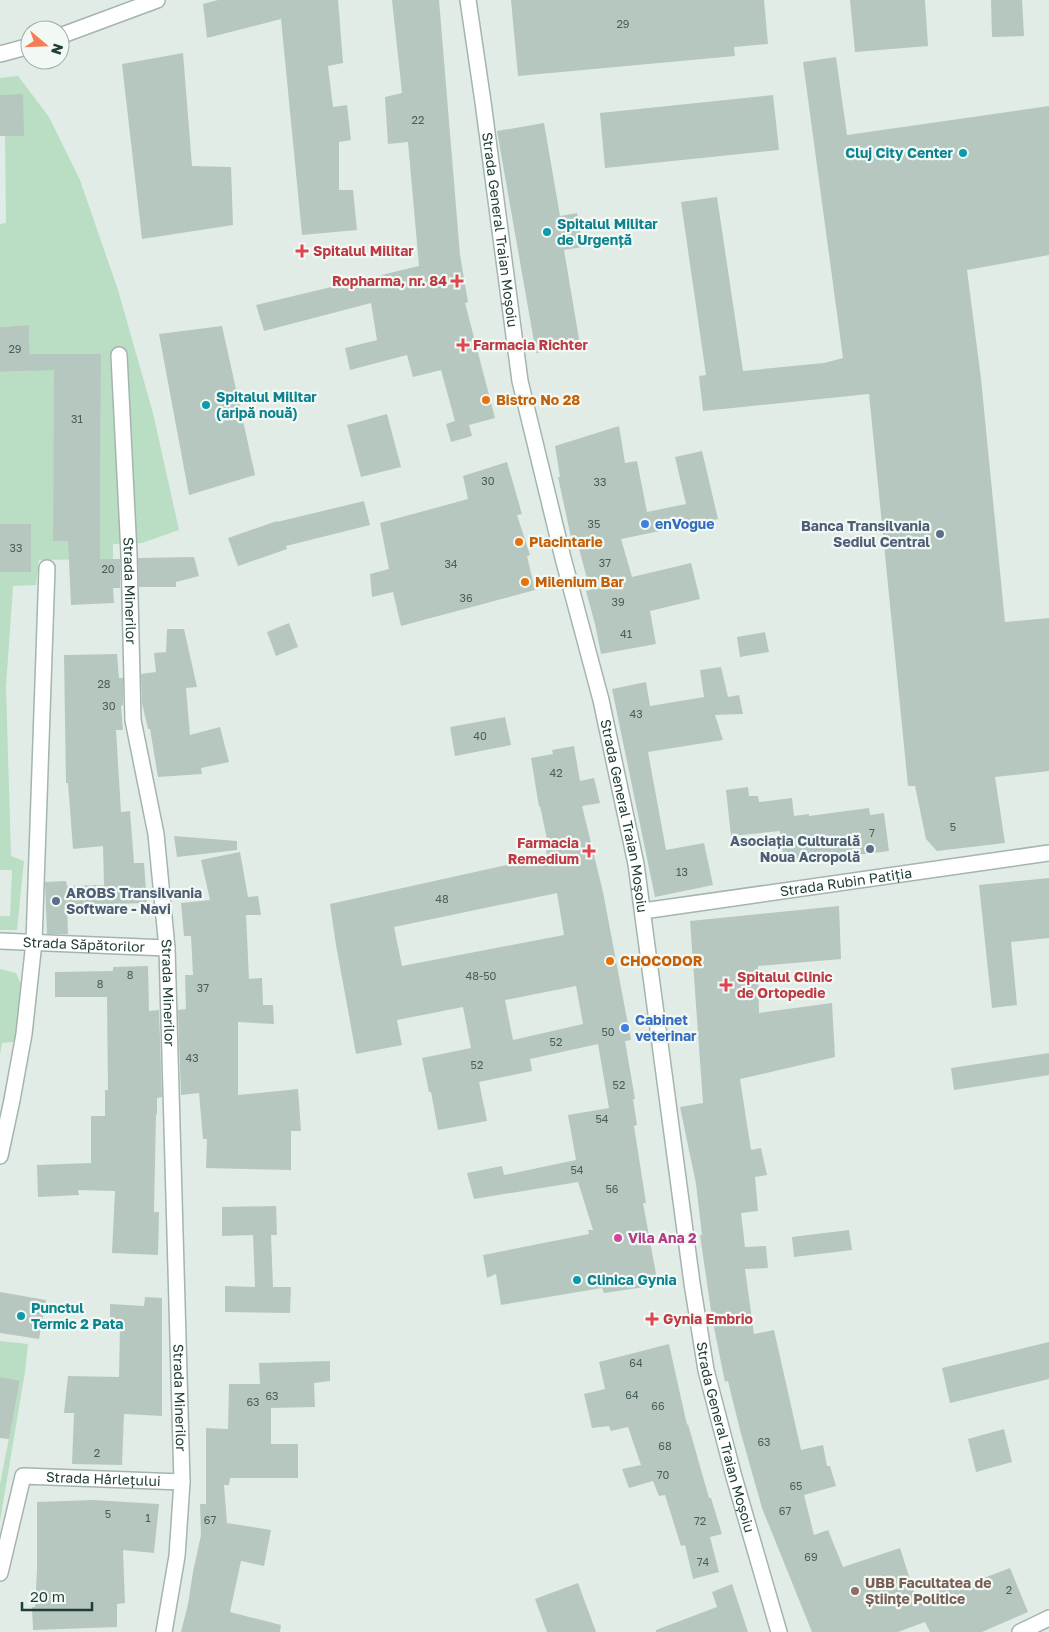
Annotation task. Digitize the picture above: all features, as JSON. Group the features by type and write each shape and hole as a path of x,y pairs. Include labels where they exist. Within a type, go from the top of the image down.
{"street":[{"path":"70,32 158,0"},
{"name":"Strada General Traian Moșoiu","path":"468,0 520,381 563,558 601,700 636,864 692,1283 706,1370 734,1477 779,1632"},
{"path":"0,54 20,49"},
{"name":"Strada Minerilor","path":"120,355 129,554 133,720 156,834 167,948 182,1482 177,1556 164,1632"},
{"path":"0,1156 24,1034 34,942 47,568"},
{"name":"Strada Rubin Patiția","path":"643,911 1049,853"},
{"name":"Strada Săpătorilor","path":"0,940 167,948"},
{"name":"Strada Hârlețului","path":"0,1572 23,1476 182,1482"},
{"path":"1020,1632 1049,1619"}],"green space":[{"path":"18,76 49,117 80,180 118,290 153,413 179,530 142,543 113,544 113,559 39,560 36,585 13,586 6,687 11,856 24,861 17,930 0,930 0,916 10,916 12,870 0,870 0,572 31,571 31,524 0,524 0,372 31,371 29,325 0,327 0,224 6,223 5,136 23,135 23,95 0,95 0,78","holes":["55,354 101,354 100,541 53,541"]},
{"path":"0,969 16,973 23,989 21,1041 2,1043 0,1055"},
{"path":"0,1341 28,1344 0,1521 0,1484 20,1382 0,1377"}],"building":[{"name":"Spitalul Militar","path":"218,0 338,0 343,63 328,66 333,107 347,105 351,140 339,142 339,190 353,190 357,230 302,235 281,19 207,38 203,4"},
{"path":"392,0 439,0 460,255 468,302 465,303 495,418 469,425 472,436 451,442 446,424 455,421 441,370 413,377 407,355 350,370 345,348 377,340 371,303 264,331 256,305 419,266 408,142 388,144 385,97 402,93"},
{"path":"511,0 764,0 768,44 734,47 735,56 518,76"},
{"path":"850,0 925,0 928,46 855,52"},
{"path":"991,0 1022,0 1024,36 992,37"},
{"path":"183,53 192,166 231,167 233,225 142,239 122,64"},
{"path":"836,57 847,135 1049,106 1049,255 967,270 981,379 1005,622 1049,618 1049,771 995,777 1005,843 937,851 926,839 915,786 908,786 869,394 703,411 699,376 706,375 681,202 717,197 743,371 824,363 843,358 803,62"},
{"path":"23,94 24,136 0,136 0,95"},
{"path":"773,95 779,150 605,168 600,113"},
{"name":"Spitalul Militar de Urgență","path":"544,123 560,216 577,213 583,247 564,250 580,345 536,353 497,131"},
{"path":"29,325 30,354 101,354 100,559 120,559 120,588 113,588 114,603 71,605 68,541 53,541 54,370 0,372 0,327"},
{"name":"Spitalul Militar (aripă nouă)","path":"222,326 255,475 189,495 159,334"},
{"path":"387,414 401,467 361,477 347,425"},
{"path":"619,426 625,463 637,461 647,512 686,504 675,457 702,451 718,519 621,539 632,577 691,563 700,599 650,611 656,644 601,654 586,591 590,590 577,541 572,542 558,477 560,477 555,446"},
{"path":"507,462 522,514 517,515 530,555 527,556 535,590 401,626 393,592 372,597 370,574 389,569 380,523 468,499 463,476"},
{"path":"364,501 370,525 286,546 287,549 238,566 228,538 277,521"},
{"path":"0,524 31,524 31,572 0,572"},
{"path":"194,557 199,576 176,582 176,587 139,587 138,558"},
{"path":"289,623 298,647 276,656 267,632"},
{"path":"167,629 184,629 197,687 186,688 190,735 220,727 229,762 201,768 202,774 158,777 150,729 148,729 142,703 141,674 156,672 154,653 166,652"},
{"path":"765,632 769,652 740,657 737,637"},
{"path":"117,654 119,678 123,678 123,705 121,706 123,730 116,730 121,812 130,811 134,863 144,863 147,903 67,905 68,934 47,934 45,882 66,881 67,886 104,885 103,846 73,849 68,783 66,783 64,655"},
{"path":"721,667 728,697 739,695 743,714 715,715 723,740 648,752 666,850 704,843 713,885 655,897 612,689 646,682 650,706 704,697 700,670"},
{"path":"505,717 511,745 455,756 450,727"},
{"path":"574,746 580,781 594,778 600,803 582,806 603,892 631,1040 625,1041 635,1099 633,1099 637,1125 634,1126 646,1203 643,1203 658,1285 604,1293 602,1288 501,1305 496,1274 487,1278 483,1255 589,1234 588,1230 593,1230 578,1182 474,1199 467,1173 502,1166 504,1175 576,1160 568,1115 609,1108 598,1044 530,1059 532,1071 479,1082 487,1121 438,1130 422,1058 471,1048 463,1007 397,1020 402,1045 356,1054 330,904 547,856 545,845 548,844 539,807 531,758 553,754 552,750","holes":["557,893 564,935 402,966 394,927","576,986 583,1024 513,1040 505,1000"]},
{"path":"748,787 749,796 758,796 759,802 792,798 794,816 809,814 809,816 869,808 870,815 884,813 889,851 784,864 780,831 731,836 726,790"},
{"path":"174,836 237,841 237,850 177,857"},
{"path":"240,852 248,897 258,896 261,915 246,915 249,979 262,978 263,1005 273,1005 274,1024 238,1022 238,1095 298,1089 301,1131 291,1131 291,1170 206,1168 207,1139 203,1139 199,1093 181,1095 178,1010 186,1009 185,975 193,975 191,936 184,936 181,903 210,900 201,860"},
{"path":"1049,878 1049,938 1011,942 1017,1005 992,1008 979,885"},
{"path":"839,906 841,959 758,966 759,1013 832,1003 835,1057 740,1079 751,1150 761,1148 767,1175 755,1177 758,1211 741,1213 745,1247 766,1246 768,1268 745,1269 754,1334 774,1330 801,1450 823,1445 827,1466 830,1466 836,1486 804,1495 814,1535 828,1530 843,1567 900,1548 916,1598 976,1581 1010,1568 1028,1612 982,1632 930,1632 925,1622 898,1632 812,1632 762,1508 728,1381 725,1382 712,1318 700,1235 702,1235 696,1184 680,1107 703,1103 690,921"},
{"path":"148,966 149,1011 159,1010 162,1097 157,1098 154,1212 159,1212 158,1255 112,1253 115,1191 78,1190 79,1195 38,1197 37,1165 91,1163 91,1116 105,1116 105,1090 108,1090 107,997 55,997 55,972 113,971 113,967"},
{"path":"1049,1053 1049,1075 954,1090 951,1068"},
{"path":"276,1206 277,1235 271,1235 273,1287 291,1287 290,1313 225,1312 225,1286 255,1287 253,1235 222,1236 222,1207"},
{"path":"849,1230 852,1250 794,1257 792,1237"},
{"name":"Punctul Termic 2 Pata","path":"0,1292 46,1300 39,1339 0,1333"},
{"path":"145,1297 162,1298 162,1416 124,1414 122,1465 72,1464 74,1413 64,1413 68,1376 119,1377 120,1324 110,1323 110,1304 144,1306"},
{"path":"1049,1342 1049,1379 950,1403 942,1368"},
{"path":"669,1344 687,1425 722,1534 710,1537 719,1572 693,1579 685,1545 681,1546 665,1495 659,1496 653,1481 629,1488 622,1469 641,1465 628,1427 611,1431 609,1426 592,1428 584,1394 605,1389 599,1362"},
{"path":"330,1361 330,1381 314,1383 315,1407 271,1408 271,1444 298,1444 298,1478 230,1478 229,1485 224,1485 227,1523 271,1530 264,1566 241,1561 230,1612 281,1625 280,1632 181,1632 201,1535 200,1504 206,1504 206,1428 228,1429 229,1384 260,1384 259,1363"},
{"path":"0,1377 20,1381 9,1439 0,1438"},
{"path":"1004,1429 1012,1462 976,1472 968,1439"},
{"path":"93,1500 159,1504 154,1553 123,1550 125,1603 117,1604 117,1627 33,1630 32,1607 35,1607 37,1570 37,1502"},
{"path":"578,1583 596,1632 547,1632 535,1599"},
{"path":"732,1584 748,1632 656,1632 656,1630 717,1607 712,1592"}],"place":[{"name":"Cluj City Center","path":"963,153"},
{"name":"Spitalul Militar de Urgență","path":"547,232"},
{"name":"Spitalul Militar","path":"302,251"},
{"name":"Ropharma, nr. 84","path":"457,281"},
{"name":"Farmacia Richter","path":"463,345"},
{"name":"Bistro No 28","path":"486,400"},
{"name":"Spitalul Militar (aripă nouă)","path":"206,405"},
{"name":"enVogue","path":"645,524"},
{"name":"Banca Transilvania Sediul Central","path":"940,534"},
{"name":"Placintarie","path":"519,542"},
{"name":"Milenium Bar","path":"525,582"},
{"name":"Asociația Culturală Noua Acropolă","path":"870,849"},
{"name":"Farmacia Remedium","path":"589,851"},
{"name":"AROBS Transilvania Software - Navi","path":"56,901"},
{"name":"CHOCODOR","path":"610,961"},
{"name":"Spitalul Clinic de Ortopedie","path":"726,985"},
{"name":"Cabinet veterinar","path":"625,1028"},
{"name":"Vila Ana 2","path":"618,1238"},
{"name":"Clinica Gynia","path":"577,1280"},
{"name":"Punctul Termic 2 Pata","path":"21,1316"},
{"name":"Gynia Embrio","path":"652,1319"},
{"name":"UBB Facultatea de Științe Politice","path":"855,1591"}]}
